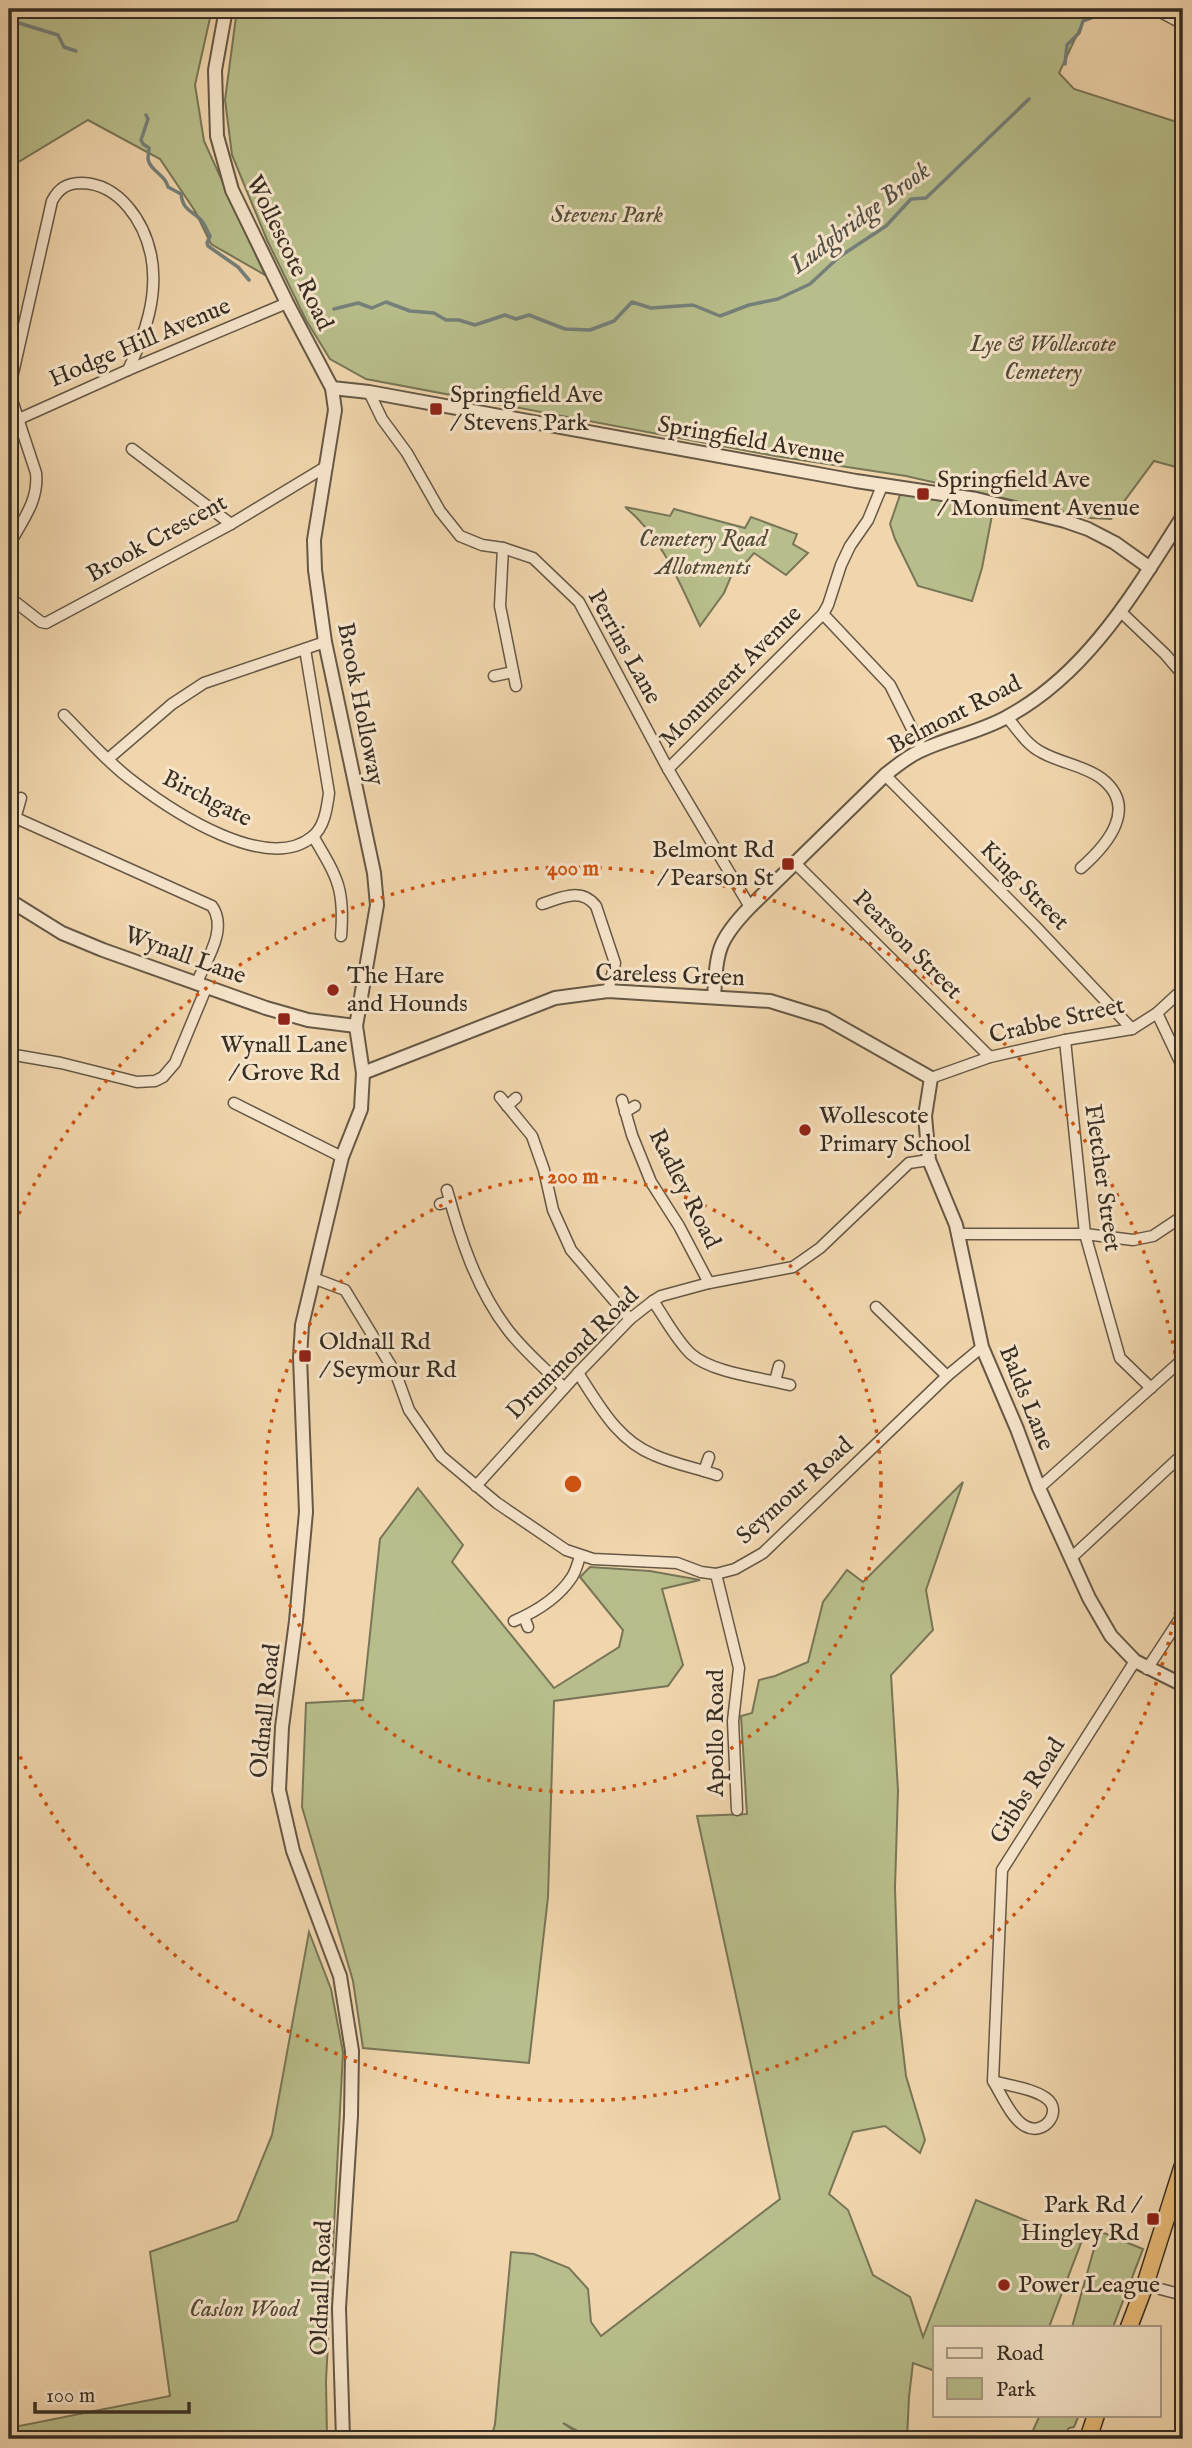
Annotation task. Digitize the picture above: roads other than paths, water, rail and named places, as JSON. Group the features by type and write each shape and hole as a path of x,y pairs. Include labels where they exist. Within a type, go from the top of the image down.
{"highway":[{"path":"1129,2326 1183,2165"},
{"path":"1088,2439 1096,2416"}],"street":[{"name":"Wollescote Road","path":"226,9 215,70 217,136 232,190 332,388"},
{"path":"1155,9 1183,24"},
{"path":"9,545 36,497 37,485 36,473 9,391 52,201 57,192 72,183 88,184 116,195 134,216 146,237 153,278 152,301 139,346 128,370"},
{"name":"Hodge Hill Avenue","path":"19,419 287,303"},
{"name":"Springfield Avenue","path":"332,388 369,392 882,486 976,499 1088,529 1115,543 1150,568"},
{"name":"Brook Holloway","path":"332,388 335,410 314,540 315,570 325,642 374,873 377,905 356,1026"},
{"name":"Perrins Lane","path":"369,392 382,419 407,453 440,511 460,536 482,545 503,548 533,558 579,602 668,769 750,907"},
{"path":"132,449 145,452 231,524"},
{"name":"Brook Crescent","path":"9,597 46,623 231,524 327,466"},
{"name":"Monument Avenue","path":"668,769 823,614 841,565 868,520 882,486"},
{"name":"Belmont Road","path":"714,997 719,948 729,929 750,907 885,775 904,760 922,749 977,732 1007,718 1058,680 1096,643 1121,612 1183,516"},
{"path":"503,548 500,606 516,687"},
{"path":"1121,612 1165,654 1183,676"},
{"name":"Monument Avenue","path":"823,614 890,685 922,749"},
{"path":"108,759 172,704 204,683 325,642"},
{"path":"305,649 329,793 327,809 313,836 337,878 342,908 341,936"},
{"path":"494,676 513,672"},
{"name":"Birchgate","path":"64,715 132,781 174,809 229,839 270,849 297,844 313,836"},
{"path":"1007,718 1039,751 1100,778 1113,793 1117,803 1116,827 1108,842 1081,868"},
{"name":"King Street","path":"885,775 1035,926 1132,1029"},
{"path":"11,833 22,798"},
{"path":"9,1054 61,1063 138,1082 155,1081 163,1077 175,1063 218,933 219,916 212,906 16,818"},
{"name":"Pearson Street","path":"794,863 990,1057"},
{"path":"542,904 578,894 592,900 615,963 608,991"},
{"name":"Wynall Lane","path":"9,900 62,933 202,984 308,1020 356,1026"},
{"name":"Crabbe Street","path":"931,1078 990,1057 1065,1040 1132,1029 1157,1013 1183,989"},
{"name":"Careless Green","path":"363,1073 555,998 608,991 770,1001 825,1018 931,1078"},
{"path":"1157,1013 1183,1068"},
{"name":"Oldnall Road","path":"343,2439 340,2308 352,2052 340,1976 293,1851 279,1790 282,1727 296,1622 306,1512 300,1357 302,1325 342,1157 361,1109 363,1073 356,1026"},
{"name":"Fletcher Street","path":"1065,1040 1085,1234 1120,1358 1151,1388"},
{"name":"Balds Lane","path":"931,1078 925,1116 929,1160 956,1224 982,1347 1040,1488 1089,1598 1111,1636 1135,1661 1183,1685"},
{"path":"499,1097 532,1136 554,1210 571,1250 630,1319"},
{"path":"507,1106 516,1098"},
{"name":"Radley Road","path":"622,1100 652,1182 709,1283"},
{"name":"Radley Road","path":"625,1112 635,1106"},
{"path":"239,1108 342,1157"},
{"name":"Drummond Road","path":"476,1486 578,1373 630,1319 653,1301 661,1296 709,1283 793,1267 820,1248 909,1163 929,1160"},
{"path":"447,1190 445,1203 485,1295 508,1330 564,1388"},
{"path":"957,1234 1085,1234 1133,1240 1153,1236 1183,1216"},
{"path":"313,1278 345,1290 396,1374 409,1410 441,1457 476,1486 566,1550 580,1556 677,1563 701,1572 716,1574"},
{"path":"653,1301 694,1357 702,1362 790,1385"},
{"path":"876,1307 947,1376"},
{"name":"Seymour Road","path":"716,1574 735,1569 763,1553 947,1376 982,1347"},
{"path":"1040,1488 1183,1359"},
{"path":"775,1381 779,1366"},
{"path":"578,1373 608,1419 626,1439 651,1454 716,1475"},
{"path":"1070,1558 1183,1454"},
{"path":"704,1471 709,1457"},
{"path":"528,1628 519,1619 535,1612 573,1577 580,1556"},
{"name":"Apollo Road","path":"716,1574 739,1668 733,1721 737,1810"},
{"path":"1147,1669 1183,1614"},
{"name":"Gibbs Road","path":"993,2081 1002,1870 1135,1661"},
{"path":"993,2081 1047,2098 1052,2106 1052,2118 1045,2127 1035,2130 1025,2127 1016,2119 993,2081"},
{"path":"1145,2285 1183,2295"}],"waterway":[{"name":"Ludgbridge Brook","path":"1065,64 1067,45 1079,33 1083,21 1108,9"},
{"path":"9,20 58,35 64,47 76,51"},
{"name":"Ludgbridge Brook","path":"334,309 358,303 372,308 386,302 410,311 434,313 446,320 459,320 475,325 505,315 516,319 529,315 565,329 590,330 614,321 632,302 651,308 693,305 720,316 749,305 778,299 810,284 839,257 886,226 911,199 926,198 1029,99"},
{"path":"146,115 148,119 141,140 149,148 149,163 168,187 181,194 186,207 202,222 210,236 208,246 238,267 249,280"}],"place":[{"name":"Springfield Ave / Stevens Park","path":"436,409"},
{"name":"Springfield Ave / Monument Avenue","path":"923,494"},
{"name":"Belmont Rd / Pearson St","path":"788,864"},
{"name":"The Hare and Hounds","path":"333,990"},
{"name":"Wynall Lane / Grove Rd","path":"284,1019"},
{"name":"Wollescote Primary School","path":"805,1130"},
{"name":"Oldnall Rd / Seymour Rd","path":"305,1356"},
{"name":"Park Rd / Hingley Rd","path":"1153,2219"},
{"name":"Power League","path":"1004,2285"}],"park label":[{"name":"Stevens Park","path":"607,215"},
{"name":"Lye & Wollescote Cemetery","path":"1043,358"},
{"name":"Cemetery Road Allotments","path":"703,553"},
{"name":"Caslon Wood","path":"244,2309"}]}
